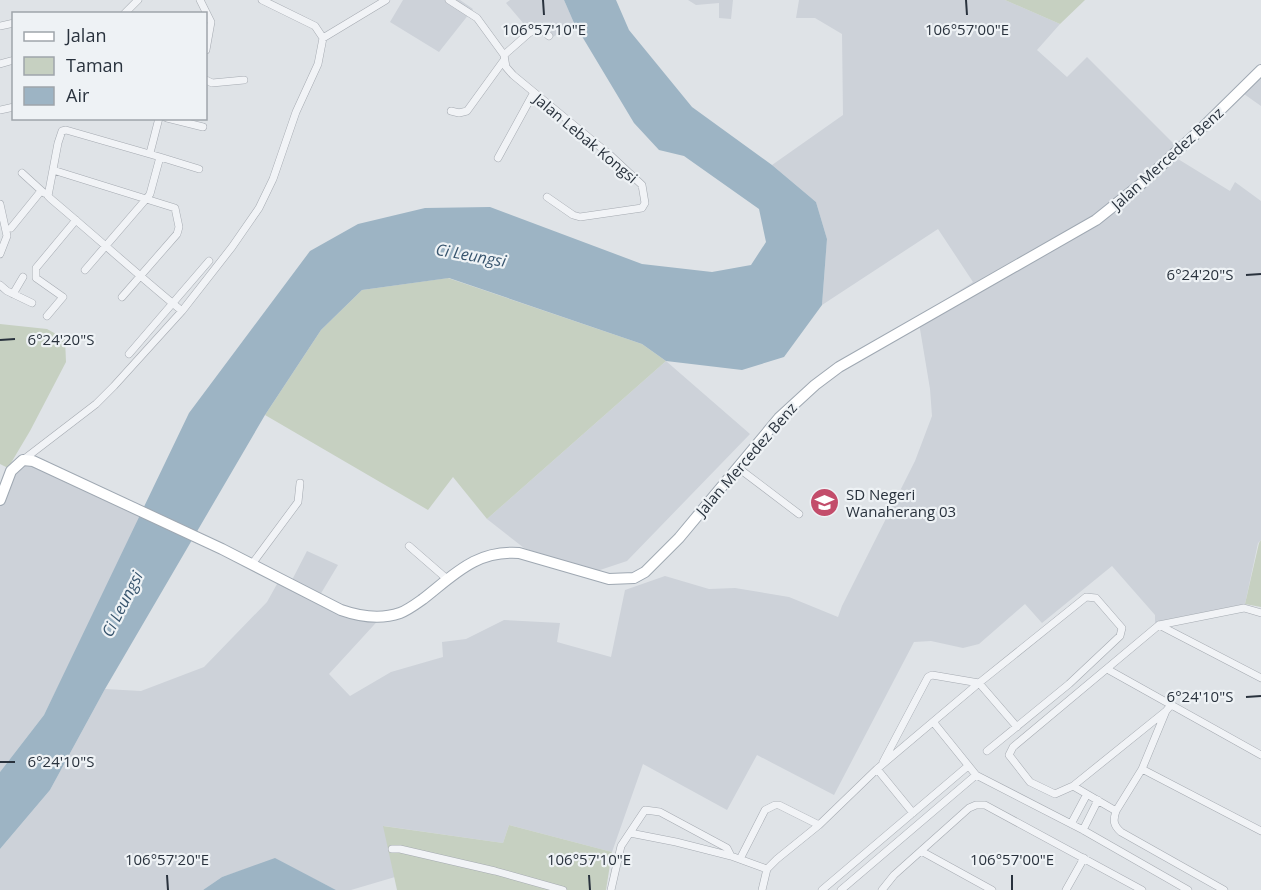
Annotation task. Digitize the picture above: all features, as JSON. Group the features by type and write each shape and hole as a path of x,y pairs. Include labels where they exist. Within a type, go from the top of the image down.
{"main road":[{"name":"Jalan Mercedez Benz","path":"23,460 33,461 222,549 341,610 358,616 375,618 401,613 474,561 490,554 519,553 609,579 634,578 645,572 679,538 794,402 839,367 1096,220 1197,134 1261,70"},
{"path":"0,500 11,471 23,460"}],"street":[{"path":"126,12 138,0"},
{"path":"23,460 96,404 182,311 232,247 262,202 290,136 296,112 318,64 323,38 315,26 262,0"},
{"path":"323,38 386,0"},
{"name":"Jalan Lebak Kongsi","path":"449,0 477,18 513,75 642,185 645,192 645,202 642,208 580,217 573,215 547,197"},
{"path":"207,14 211,22 207,44"},
{"path":"451,111 459,113 467,111 504,58 532,31 542,30 549,36"},
{"path":"207,80 212,83 244,80"},
{"path":"498,158 533,94"},
{"path":"150,153 158,120"},
{"path":"175,120 203,127"},
{"path":"48,196 60,135 66,130 199,169"},
{"path":"85,270 147,198 153,186 160,156"},
{"path":"52,170 175,208 179,227 177,234 122,297"},
{"path":"22,173 182,311"},
{"path":"11,228 41,191"},
{"path":"0,204 8,236 1,249"},
{"path":"47,316 63,297 36,278 36,268 76,220"},
{"path":"129,354 209,261"},
{"path":"13,294 23,277"},
{"path":"0,285 32,303"},
{"path":"737,467 799,514"},
{"path":"252,564 298,502 300,483"},
{"path":"410,546 447,579"},
{"path":"762,890 767,869 819,825 879,768 979,683 1086,597 1096,598 1123,631 1120,636 1069,684 987,751"},
{"path":"1169,708 1073,786 1055,794 1030,782 1010,755 1010,751 1159,625 1244,608 1261,613"},
{"path":"1159,625 1261,678"},
{"path":"1107,669 1169,708 1261,755"},
{"path":"879,768 930,676 979,683 1017,727"},
{"path":"1169,708 1142,768 1116,811 1115,825 1121,832 1224,890"},
{"path":"934,723 976,775 1083,830 1188,890"},
{"path":"822,890 968,766"},
{"path":"879,768 913,813"},
{"path":"1142,768 1261,831"},
{"path":"841,890 976,775"},
{"path":"1073,786 1116,811"},
{"path":"1071,824 1087,794"},
{"path":"1083,830 1098,800"},
{"path":"882,890 969,808 978,804 1142,890"},
{"path":"741,860 765,810 775,805 819,825"},
{"path":"612,890 621,846 645,810 654,810 727,848 731,856"},
{"path":"630,833 731,856 767,869"},
{"path":"392,849 495,871 563,890"},
{"path":"921,851 992,890"},
{"path":"1066,890 1084,858"}],"shaded area":[{"path":"403,0 460,0 473,9 439,52 390,22"},
{"path":"510,0 564,0 574,23 553,37 544,29 535,37 506,3"},
{"path":"688,0 733,0 731,19 719,18 719,3 696,5"},
{"path":"799,0 1005,0 1060,24 1037,50 1067,77 1087,57 1182,152 1178,159 1230,191 1235,182 1261,201 1261,540 1258,543 1245,604 1155,624 1155,615 1112,566 1042,623 1025,604 979,644 963,648 931,641 914,642 834,795 757,755 727,810 643,764 612,852 509,825 503,843 384,826 395,877 351,890 336,890 275,859 222,877 203,890 0,890 0,849 50,790 105,689 141,691 204,667 267,602 282,575 292,580 307,551 338,565 320,595 357,613 384,614 329,674 350,696 391,672 443,657 442,642 466,639 504,620 560,623 557,642 611,657 625,590 665,576 709,589 735,588 789,597 838,617 915,461 932,416 930,389 918,317 973,282 938,229 822,305 827,239 816,202 772,165 843,115 842,34 815,18 796,18"},
{"path":"1261,78 1261,106 1244,94"},
{"path":"666,361 750,434 627,561 597,571 565,563 524,548 487,519"},
{"path":"40,465 144,513 44,715 0,772 0,488 8,468"}],"green space":[{"path":"1005,0 1085,0 1060,24"},
{"path":"448,278 642,344 666,361 487,519 453,477 428,510 265,415 321,330 362,290"},
{"path":"0,324 47,329 65,339 66,362 8,468 0,464"},
{"path":"1261,540 1261,607 1245,604"},
{"path":"509,825 612,852 606,890 397,890 383,826 503,843"}],"water":[{"name":"Ci Leungsi","path":"564,0 616,0 629,30 692,107 772,165 816,202 827,239 822,305 784,357 742,370 666,361 642,344 449,278 362,290 321,330 265,415 105,689 50,790 0,849 0,772 44,715 189,413 310,251 358,224 425,208 490,207 642,264 712,272 751,265 766,242 759,209 684,156 659,150 634,123 574,23"},
{"path":"275,858 336,890 203,890 222,877"}],"place":[{"name":"SD Negeri Wanaherang 03","path":"825,503"}]}
